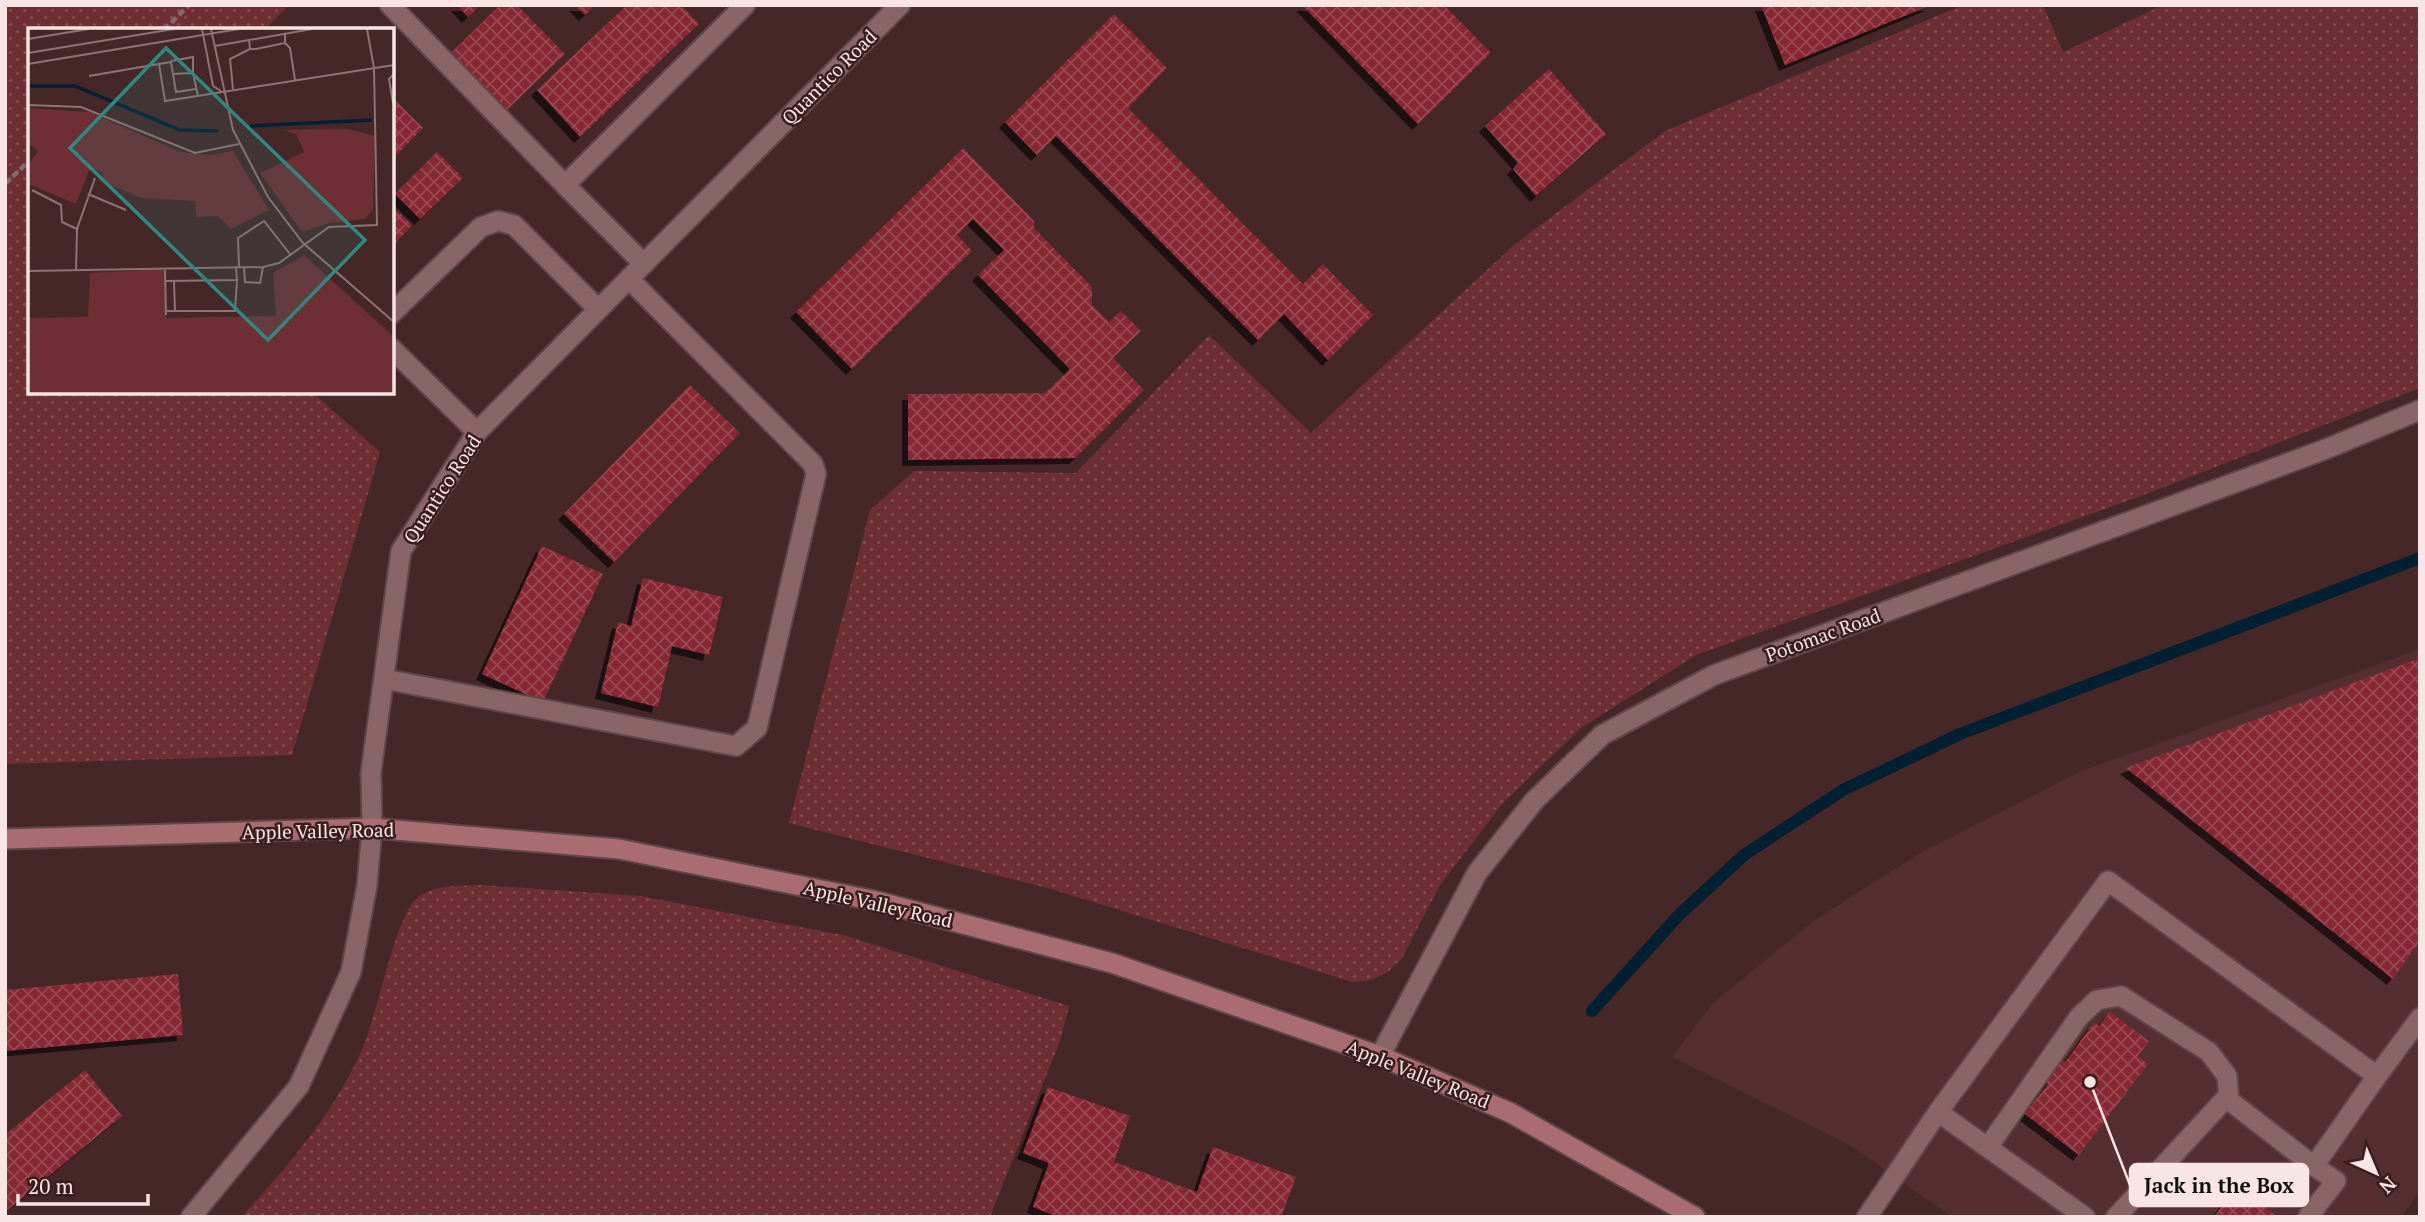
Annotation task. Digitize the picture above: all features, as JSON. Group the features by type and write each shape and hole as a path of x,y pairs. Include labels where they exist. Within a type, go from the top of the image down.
{"main road":[{"name":"Apple Valley Road","path":"5,839 372,828 619,849 876,901 1112,963 1380,1056 1511,1113 1695,1217"}],"street":[{"path":"390,5 644,264"},
{"path":"565,185 745,5"},
{"name":"Quantico Road","path":"191,1217 299,1086 351,972 367,885 372,828 371,772 401,551 477,432 900,5"},
{"path":"394,311 481,227 498,221 514,225 598,309"},
{"path":"384,679 736,746 757,728 816,474 813,464 629,279"},
{"path":"394,351 477,432"},
{"name":"Potomac Road","path":"1380,1056 1477,873 1534,801 1602,735 1714,675 2313,454 2420,410"},
{"path":"1867,1217 1938,1112 2108,881 2377,1076"},
{"path":"1987,1147 2079,1017 2097,1000 2121,996 2208,1052 2227,1076 2229,1100"},
{"path":"2314,1167 2420,1018"},
{"path":"2116,1217 2226,1098 2336,1181 2308,1217"},
{"path":"1938,1112 2085,1217"}],"path":[{"path":"166,28 190,5"},
{"path":"5,184 28,162"}],"shaded area":[{"path":"5,5 289,5 266,28 28,28 28,394 314,394 380,452 292,755 5,764"},
{"path":"1963,5 2043,5 2063,52 2163,5 2420,5 2420,388 2138,497 1696,655 1581,728 1503,803 1440,885 1402,958 1388,972 1371,980 1353,982 1051,889 789,823 870,510 914,471 1076,473 1209,335 1311,433 1514,245 1665,131"},
{"path":"2420,649 2420,1191 2401,1217 1952,1217 1851,1146 1672,1057 1713,1003 1816,919 1922,852 2079,772"},
{"path":"481,885 641,896 847,936 1069,1006 1060,1041 990,1217 241,1217 307,1140 349,1077 366,1038 407,911 421,895 437,888"}],"building":[{"path":"457,5 480,5 468,17"},
{"path":"500,5 517,5 565,54 505,112 449,55"},
{"path":"575,5 595,5 585,15"},
{"path":"627,5 681,5 699,24 580,137 537,90"},
{"path":"1302,5 1444,5 1491,53 1418,124"},
{"path":"1761,5 1931,5 1785,65"},
{"path":"1114,14 1167,68 1128,108 1303,284 1323,264 1373,315 1328,360 1284,314 1258,340 1056,136 1037,155 1005,122"},
{"path":"1549,69 1606,134 1536,196 1513,169 1518,163 1485,126"},
{"path":"394,99 423,128 394,158"},
{"path":"963,148 1034,221 1034,228 1092,287 1092,305 1109,322 1121,311 1141,331 1113,358 1144,390 1075,458 908,460 908,394 1045,393 1070,369 978,275 1004,250 973,219 957,235 972,251 852,369 796,312"},
{"path":"437,152 463,178 420,219 395,194"},
{"path":"394,208 412,225 394,245"},
{"path":"690,385 740,433 614,562 564,514"},
{"path":"542,546 603,574 543,702 482,674"},
{"path":"643,578 723,597 709,655 672,646 658,707 601,693 618,622 631,626"},
{"path":"2420,658 2420,941 2393,979 2126,768"},
{"path":"178,974 183,1035 5,1051 5,990"},
{"path":"2110,1012 2149,1041 2138,1056 2148,1064 2079,1155 2025,1114 2048,1084 2044,1080 2060,1058 2065,1062 2094,1023 2099,1026"},
{"path":"85,1070 122,1116 5,1212 5,1135"},
{"path":"1048,1087 1130,1116 1114,1162 1197,1192 1213,1147 1296,1177 1281,1217 1058,1217 1033,1207 1049,1163 1023,1153"},
{"path":"2237,1186 2278,1217 2214,1217"}],"waterway":[{"path":"1592,1011 1679,915 1744,855 1843,790 1960,734 2420,558"}],"place":[{"name":"Jack in the Box","path":"2090,1082"}]}
